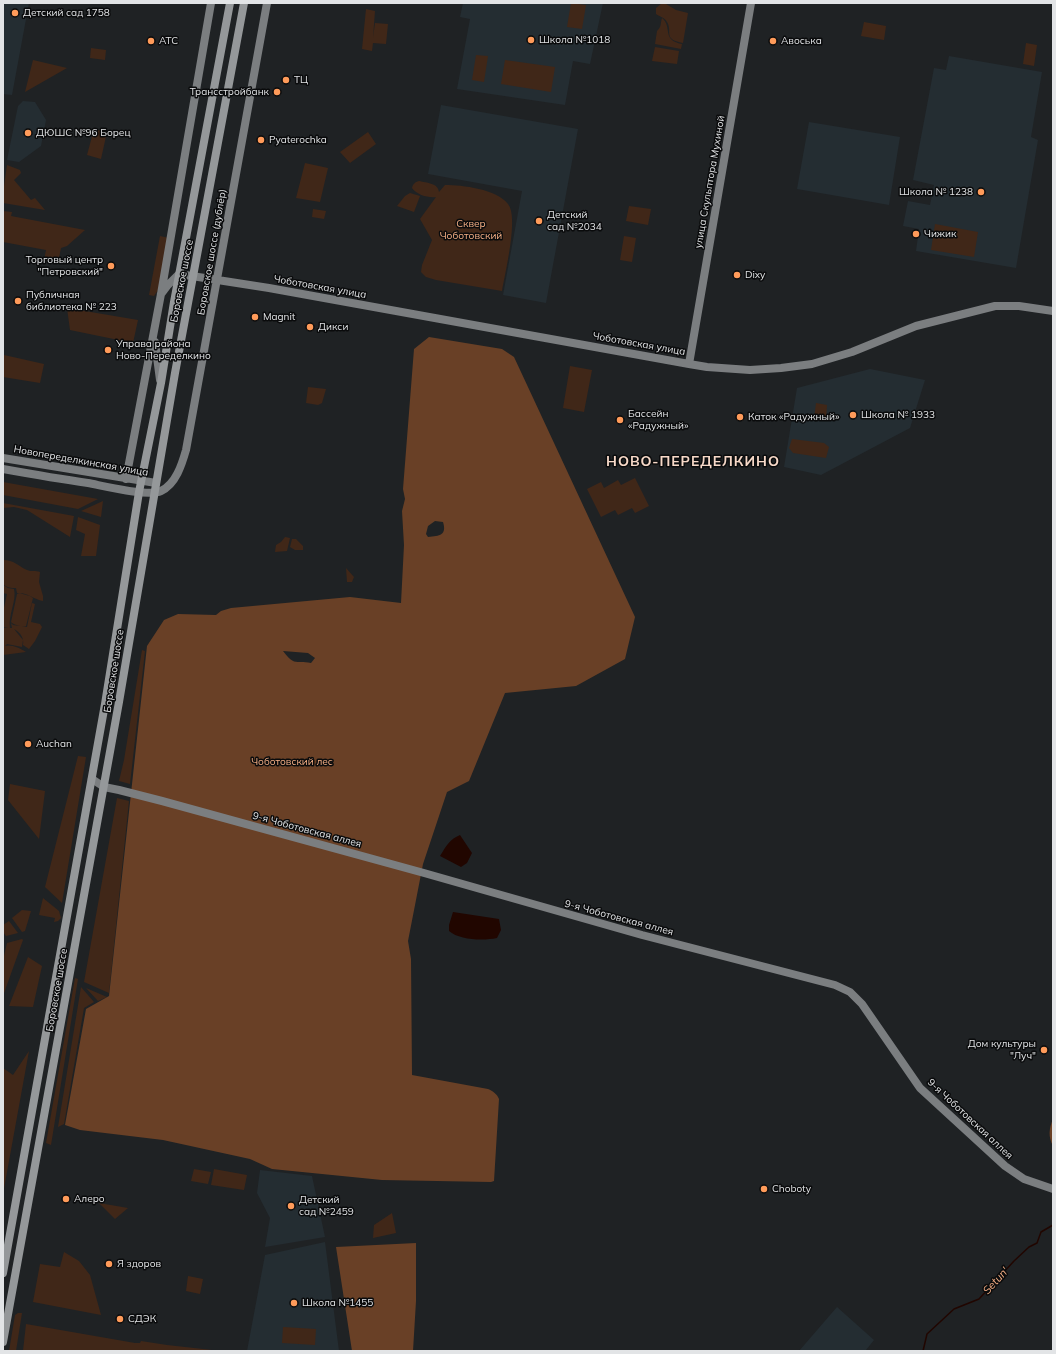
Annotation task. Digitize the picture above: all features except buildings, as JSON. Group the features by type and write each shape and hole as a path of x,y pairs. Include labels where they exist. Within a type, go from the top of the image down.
{"main road":[{"name":"Боровское шоссе","path":"3,1273 92,779 139,492 161,383 179,274 230,3"},
{"name":"Боровское шоссе","path":"3,1342 104,788 175,373 244,3"}],"street":[{"path":"126,479 154,335 211,3"},
{"name":"Боровское шоссе (дублёр)","path":"154,493 162,491 170,484 178,472 186,450 267,3"},
{"name":"улица Скульптора Мухиной","path":"689,364 751,3"},
{"path":"161,294 179,274"},
{"name":"Чоботовская улица","path":"179,274 308,295 689,364 707,367 750,370 812,364 852,352 916,326 995,306 1019,306 1053,311"},
{"path":"154,335 161,383"},
{"name":"Новопеределкинская улица","path":"3,458 156,483"},
{"name":"Новопеределкинская улица","path":"3,469 139,492 154,493"},
{"path":"92,779 104,788"},
{"name":"9-я Чоботовская аллея","path":"104,788 119,790 162,801 642,935 835,985 850,992 862,1004 920,1088 1005,1166 1024,1180 1053,1189"},
{"path":"4,1264 16,1266"}],"shaded area":[{"path":"3,3 29,3 12,95 3,94"},
{"name":"Школа №1018","path":"463,3 603,3 590,64 573,61 565,105 457,89 470,19 460,17"},
{"name":"Школа № 1238","path":"949,56 1042,72 1031,137 1038,140 1016,268 916,251 919,229 903,226 908,201 930,205 934,185 913,180 934,68 946,70"},
{"name":"ДЮШС №96 Борец","path":"23,101 35,102 46,120 41,146 19,162 7,160 18,106"},
{"path":"441,105 578,129 546,303 503,295 522,191 428,174"},
{"path":"809,122 900,137 889,205 797,189"},
{"name":"Школа № 1933","path":"870,369 925,380 910,428 821,475 784,467 797,388"},
{"path":"460,835 472,853 467,863 461,867 440,856 446,846"},
{"path":"453,912 499,919 501,930 497,938 491,939 472,939 453,934 449,931 449,925"},
{"name":"Детский сад №2459","path":"260,1170 312,1176 325,1237 265,1247 270,1218 257,1193"},
{"name":"Школа №1455","path":"325,1242 339,1351 247,1351 265,1255"},
{"path":"837,1307 874,1340 866,1350 867,1351 799,1351"}],"green space":[{"path":"571,3 586,5 582,29 567,27"},
{"path":"661,4 666,4 676,10 688,13 683,43 670,37 667,22 656,14 656,8"},
{"path":"366,9 375,11 373,38 375,23 388,24 386,44 373,43 372,51 362,49"},
{"path":"662,18 667,25 669,36 672,40 682,44 681,49 655,44 657,31"},
{"path":"864,22 886,26 884,40 861,36"},
{"path":"1026,43 1037,45 1034,66 1023,64"},
{"path":"655,47 679,51 677,64 652,61"},
{"path":"91,48 106,50 105,60 90,58"},
{"path":"476,55 488,56 484,82 472,80"},
{"path":"33,60 67,68 25,92"},
{"path":"505,60 555,67 551,92 501,84"},
{"path":"94,129 107,132 101,159 87,155"},
{"path":"368,132 376,144 350,163 340,152"},
{"path":"305,163 328,168 320,202 296,198"},
{"path":"7,165 20,170 21,173 14,180 31,200 35,198 45,210 3,203"},
{"name":"Сквер Чоботовский","path":"419,181 434,185 437,187 439,192 445,185 488,191 503,199 508,204 511,211 512,232 502,291 436,280 426,277 421,272 422,265 432,240 420,219 436,197 423,196 414,190 412,188 413,185"},
{"path":"410,193 420,196 414,212 397,206 405,196"},
{"path":"629,206 651,209 648,225 626,221"},
{"path":"313,209 326,211 324,219 312,217"},
{"path":"3,211 12,212 11,216 85,230 67,246 61,248 58,263 44,260 46,250 3,242"},
{"path":"935,224 978,232 974,257 931,250"},
{"path":"160,236 169,238 161,286 154,296 149,295"},
{"path":"624,236 636,238 632,262 620,260"},
{"path":"67,308 138,320 133,343 70,330"},
{"name":"Чоботовский лес","path":"429,337 502,349 514,357 635,617 625,659 576,686 505,693 469,781 447,792 423,864 408,941 411,959 412,1075 488,1089 497,1096 499,1099 494,1181 382,1180 272,1169 250,1159 163,1140 80,1130 65,1125 86,1009 109,996 147,646 164,620 178,614 216,615 221,611 231,608 350,597 401,603 404,545 402,511 405,499 403,489 414,349","holes":["435,521 443,522 444,530 442,534 428,537 426,534 428,526","283,651 308,653 315,658 311,663 296,662 290,659"]},
{"path":"4,355 44,364 40,383 3,377"},
{"path":"570,366 592,370 584,412 563,408"},
{"path":"308,387 326,389 322,403 318,405 306,403"},
{"path":"816,403 827,405 826,421 814,419"},
{"path":"792,439 824,443 829,447 826,458 793,453 789,448"},
{"path":"635,478 649,506 635,513 632,508 618,515 615,510 601,517 587,489 601,482 604,488 618,480 621,485"},
{"path":"3,482 98,499 78,509 3,495"},
{"path":"103,501 101,517 81,511"},
{"path":"3,503 74,516 70,537 27,510 14,507 3,508"},
{"path":"78,517 100,525 96,556 81,556 85,534 76,530"},
{"path":"285,537 290,538 287,551 275,552 276,545"},
{"path":"292,539 296,539 303,546 303,550 295,550 290,547"},
{"path":"3,560 13,562 29,571 40,572 39,582 43,601 17,593 16,588 11,588 3,584"},
{"path":"346,568 354,577 352,582 347,582"},
{"path":"3,585 14,589 15,593 10,618 10,628 12,628 11,623 13,625 27,627 32,603 35,604 31,622 40,624 42,627 35,641 29,649 23,645 23,640 22,647 7,644 5,646 16,647 26,652 3,655 3,628 8,628 3,627 3,612 7,594 3,593","holes":["14,629 22,636 23,640"]},
{"path":"19,593 33,598 26,626 18,626 11,622 17,594"},
{"path":"142,650 145,651 130,784 119,781 124,760"},
{"path":"78,756 86,757 62,903 45,887"},
{"path":"10,784 45,791 39,839 8,800"},
{"path":"117,798 129,801 109,993 84,982"},
{"path":"43,898 59,911 61,918 58,921 54,922 55,918 39,915"},
{"path":"22,910 31,911 25,931 22,932 12,918"},
{"path":"9,921 18,933 6,936 3,932 3,925"},
{"path":"23,940 3,996 3,960 7,943"},
{"path":"28,957 42,966 33,1007 9,1006"},
{"path":"75,978 78,979 51,1145 46,1143"},
{"path":"81,987 94,1002 84,1008 64,1124 58,1127"},
{"path":"86,988 107,997 98,1001"},
{"path":"29,1051 3,1194 3,1068 13,1075"},
{"path":"1053,1119 1053,1146 1050,1139 1050,1132"},
{"path":"194,1169 211,1172 208,1184 191,1181"},
{"path":"214,1169 247,1175 244,1190 211,1185"},
{"path":"99,1203 128,1208 115,1219"},
{"path":"392,1213 396,1233 373,1238 374,1225"},
{"path":"416,1243 416,1301 413,1351 352,1351 336,1247"},
{"path":"64,1252 79,1261 90,1275 101,1315 33,1302 40,1264 60,1267"},
{"path":"188,1276 203,1279 200,1294 186,1291"},
{"path":"22,1313 16,1351 9,1351 15,1315"},
{"path":"26,1324 135,1343 140,1343 141,1341 221,1351 23,1351"},
{"path":"283,1327 316,1329 315,1345 282,1343"}],"waterway":[{"name":"Setun'","path":"923,1351 927,1334 954,1309 979,1299 1014,1261 1029,1247 1037,1243 1041,1232 1053,1225"}],"place":[{"name":"Детский сад 1758","path":"15,13"},
{"name":"Школа №1018","path":"531,40"},
{"name":"АТС","path":"151,41"},
{"name":"Авоська","path":"773,41"},
{"name":"ТЦ","path":"286,80"},
{"name":"Трансстройбанк","path":"277,92"},
{"name":"ДЮШС №96 Борец","path":"28,133"},
{"name":"Pyaterochka","path":"261,140"},
{"name":"Школа № 1238","path":"981,192"},
{"name":"Детский сад №2034","path":"539,221"},
{"name":"Чижик","path":"916,234"},
{"name":"Торговый центр \"Петровский\"","path":"111,266"},
{"name":"Dixy","path":"737,275"},
{"name":"Публичная библиотека № 223","path":"18,301"},
{"name":"Magnit","path":"255,317"},
{"name":"Дикси","path":"310,327"},
{"name":"Управа района Ново-Переделкино","path":"108,350"},
{"name":"Школа № 1933","path":"853,415"},
{"name":"Каток «Радужный»","path":"740,417"},
{"name":"Бассейн «Радужный»","path":"620,420"},
{"name":"Auchan","path":"28,744"},
{"name":"Дом культуры \"Луч\"","path":"1044,1050"},
{"name":"Choboty","path":"764,1189"},
{"name":"Алеро","path":"66,1199"},
{"name":"Детский сад №2459","path":"291,1206"},
{"name":"Я здоров","path":"109,1264"},
{"name":"Школа №1455","path":"294,1303"},
{"name":"СДЭК","path":"120,1319"}],"district":[{"name":"НОВО-ПЕРЕДЕЛКИНО","path":"693,462"}]}
